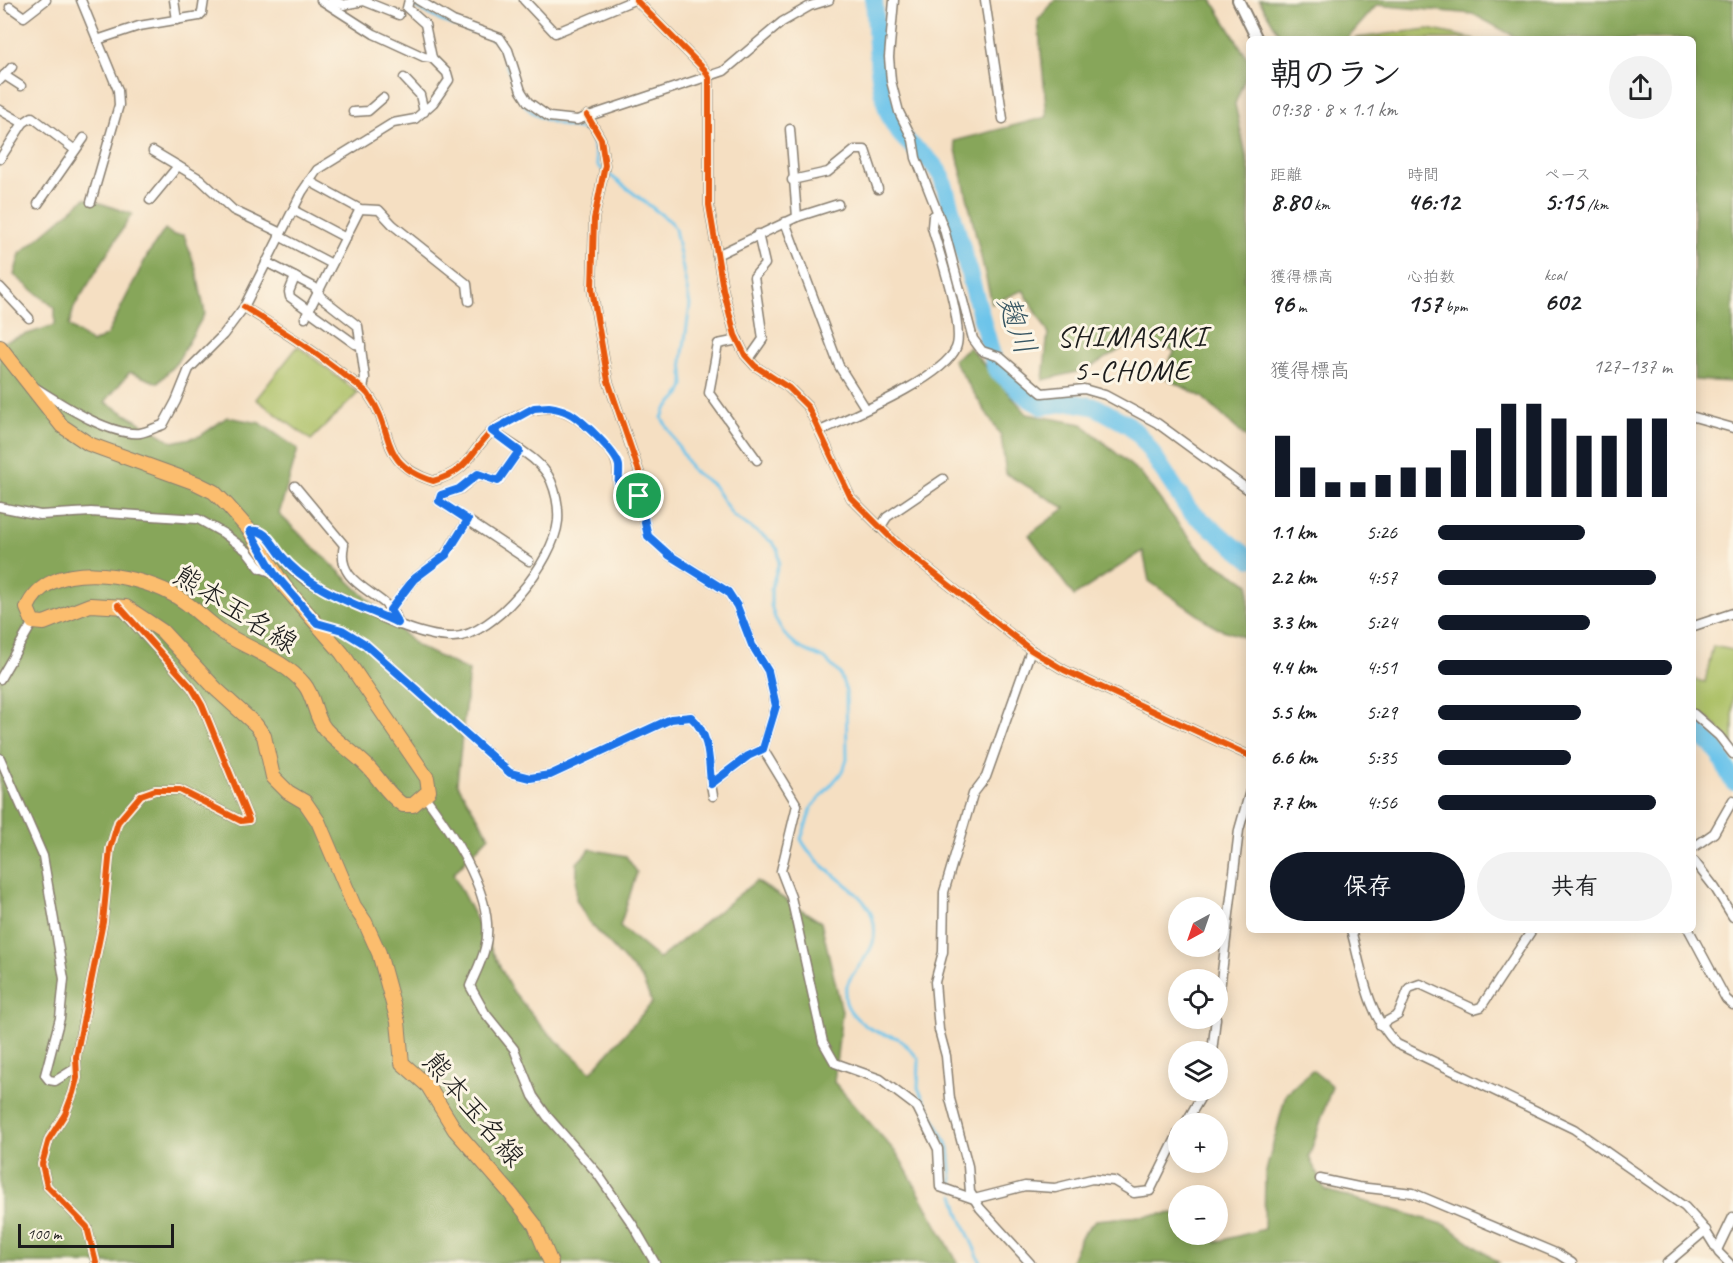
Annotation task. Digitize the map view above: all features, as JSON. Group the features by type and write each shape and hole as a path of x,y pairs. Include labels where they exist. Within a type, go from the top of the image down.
{"main road":[{"name":"熊本玉名線","path":"0,347 33,386 62,426 74,435 89,444 196,483 214,492 250,531 274,573 358,676 427,778 429,791 413,805 403,806 391,797 371,770 326,729 304,684 273,661 224,633 173,594 108,574 77,576 40,591 31,599 27,608 33,622 44,623 90,605 118,605 136,613 162,631 260,730 273,777 288,792 305,802 318,821 354,906 365,922 378,953 398,1022 402,1063 428,1086 454,1130 535,1225 551,1263"}],"street":[{"path":"10,7 24,17 45,0"},
{"path":"81,0 118,90 119,105 91,202"},
{"path":"174,0 177,20"},
{"path":"97,40 140,26 202,13 204,0"},
{"path":"321,0 374,34 424,57 432,58"},
{"path":"332,0 341,5 364,1 399,15"},
{"path":"418,0 453,21 490,32 500,38 508,50 521,92 528,102 542,114 560,119 577,120 709,78 724,71 783,22 810,6 829,0"},
{"path":"524,0 555,33 635,0 705,70 709,78 709,205 723,289 738,340 749,359 808,407 851,498 880,528 1031,650 1064,670 1246,754"},
{"path":"894,0 890,69 899,112 909,130 916,158 938,213 973,339 982,351 1000,357 1042,393 1084,389 1104,395 1157,423 1246,488"},
{"path":"985,0 1003,119"},
{"path":"1238,0 1256,36"},
{"path":"33,386 85,418 124,431 140,433 163,425 189,369 223,335 244,307 309,182 325,165 393,123 412,121 424,112 449,80 447,73 432,58 427,27 407,3"},
{"path":"12,67 2,78 21,86"},
{"path":"404,78 420,95 424,112"},
{"path":"353,112 368,111 383,98"},
{"path":"0,110 23,123"},
{"path":"587,116 601,139 603,172 592,236 592,289 608,381 643,483 639,496 648,536 669,555 728,592 737,606 752,645 768,671 776,706 763,749 797,805 781,872 791,897 823,1042 836,1063 880,1079 917,1107 938,1149 940,1187 962,1197 974,1199 1025,1185 1055,1188 1092,1179 1114,1181 1134,1193 1150,1191 1168,1154"},
{"path":"0,159 23,123 32,117 75,150"},
{"path":"790,129 792,180 797,217"},
{"path":"38,204 84,138"},
{"path":"792,180 828,172 855,150 865,150 878,189"},
{"path":"153,151 200,178 233,210 332,264"},
{"path":"150,200 178,166"},
{"path":"309,182 360,209 379,210 393,225 467,284 469,301"},
{"path":"717,255 785,222 838,204"},
{"path":"307,314 360,209"},
{"path":"293,210 346,238"},
{"path":"820,431 903,390 946,362 957,348 958,326 932,227 933,216 938,213"},
{"path":"785,222 838,366 866,409"},
{"path":"749,359 763,339 754,277 765,264 758,234"},
{"path":"266,262 318,291 322,298 358,326 365,378 363,389"},
{"path":"295,277 288,292 290,297 307,314 355,344 361,345"},
{"path":"0,287 29,318"},
{"path":"244,307 334,366 363,389 382,418 394,456 401,466 433,481 462,469 492,431 534,408 549,407 568,412 578,418 612,454 619,465 617,481 624,503 631,503 639,496"},
{"path":"738,340 717,344 710,393 758,460"},
{"path":"1696,418 1733,428"},
{"path":"250,531 257,530 264,534 292,569 305,580 398,623 432,636 454,637 472,634 486,627 531,578 553,540 558,521 556,495 550,478 542,467 492,431"},
{"path":"519,451 498,481 478,474 459,489 441,495 439,501 529,561"},
{"path":"880,528 887,517 943,479"},
{"path":"296,486 344,545 342,553 348,573 390,610 398,623"},
{"path":"0,507 40,515 91,512 198,519 223,533 246,551 260,568 274,573"},
{"path":"390,610 414,579 446,555 468,520"},
{"path":"96,1263 87,1227 47,1186 42,1164 49,1139 65,1114 77,1078 76,1057 103,922 110,849 118,822 141,795 155,790 180,790 241,821 249,820 197,697 118,605"},
{"path":"1696,625 1733,613"},
{"path":"0,680 33,622"},
{"path":"317,623 342,630 365,644 510,773 530,778 550,775 671,719 691,717 700,725 708,748 713,796"},
{"path":"1030,1263 970,1192 968,1166 950,1100 946,1056 939,1030 935,982 943,952 944,892 973,794 986,777 1031,650"},
{"path":"1696,716 1719,736 1733,754"},
{"path":"711,784 748,756 763,749"},
{"path":"0,758 43,856 63,980 60,1018 45,1075 49,1080 55,1081 76,1068"},
{"path":"429,791 426,798 450,830 475,880 487,920 486,946 470,986 476,999 514,1049 533,1096 547,1116 597,1173 633,1225 655,1263"},
{"path":"1696,846 1714,832 1733,800"},
{"path":"1222,969 1239,830 1246,805"},
{"path":"1696,864 1733,917"},
{"path":"1352,933 1380,1025 1397,1044 1574,1129 1685,1207 1706,1230 1729,1263"},
{"path":"1380,1025 1398,1015 1409,988 1420,984 1474,1009 1481,1006 1530,933"},
{"path":"1691,933 1726,999 1733,1005"},
{"path":"1320,1179 1358,1187 1413,1193 1558,1254 1572,1263"},
{"path":"1715,1263 1733,1217"},
{"path":"1667,1263 1706,1230"}],"green space":[{"path":"1055,0 1212,0 1246,56 1246,76 1235,104 1246,155 1246,274 1244,280 1246,282 1246,437 1202,397 1160,375 1175,351 1140,338 1085,370 1043,380 1048,332 1023,290 992,304 954,141 1047,117 1038,20"},
{"path":"1259,0 1733,0 1733,382 1696,380 1696,36 1513,36 1473,14 1377,5 1350,36 1280,36"},
{"path":"1428,29 1461,36 1372,36"},
{"path":"85,198 132,214 74,307 69,326 92,343 107,335 147,256 165,229 173,235 184,235 196,269 205,313 177,362 158,383 130,372 105,402 173,442 200,436 227,417 260,423 298,449 279,514 417,646 469,671 457,783 489,836 453,874 512,990 543,1028 591,1072 652,1003 642,979 588,921 576,899 577,863 590,849 626,856 637,872 620,926 659,959 756,881 821,922 842,1011 834,1082 898,1155 958,1263 0,1263 0,343 55,325 55,308 14,275 20,254"},
{"path":"298,346 358,393 311,440 256,399"},
{"path":"969,347 1027,414 1082,424 1141,474 1206,557 1246,582 1246,638 1217,628 1149,581 1143,551 1074,596 1029,535 1065,508 1006,474 1001,436 953,360"},
{"path":"1713,646 1733,650 1733,744 1711,720 1696,710 1696,680 1705,682"},
{"path":"1312,1070 1332,1086 1309,1157 1325,1190 1446,1225 1499,1263 1070,1263 1081,1237 1095,1220 1168,1214 1168,1245 1228,1245 1228,1239 1264,1229 1265,1175 1286,1094"}],"waterway":[{"name":"麹川","path":"874,0 879,68 885,103 898,131 908,143 931,162 942,177 996,369 1028,398 1042,406 1071,402 1096,407 1129,425 1142,438 1189,510 1246,556"},
{"path":"411,4 439,20 472,32"},
{"path":"490,38 498,43 514,84"},
{"path":"517,90 522,101 537,115 557,124 590,132 598,166 671,222 675,229 690,305 682,360 684,385 681,393 665,410 662,418 692,470 713,485 733,516 772,542 778,550 779,563 771,588 771,605 775,618 785,635 800,648 825,659 840,674 846,691 847,760 842,772 812,807 801,839 818,861 860,897 872,916 875,930 873,941 869,951 851,976 845,996 846,1002 848,1008 861,1022 877,1032 899,1039 919,1059 918,1088 949,1148 953,1189"},
{"name":"麹川","path":"1696,731 1718,751 1733,782"},
{"path":"954,1195 960,1216 981,1263"}],"cycle path":[{"path":"636,0 705,70 709,78 709,205 723,289 735,335 745,355 755,366 789,388 808,407 851,498 896,543 1031,650 1064,670 1246,754"},
{"path":"244,307 310,349 366,392 377,408 395,456 415,473 433,481 445,477 461,467 497,427 519,415 547,408 570,414 581,421 611,452 617,464 621,497 624,503 631,503 643,489 643,483 608,381 592,289 594,219 605,165 601,139 587,115"},
{"path":"96,1263 87,1227 47,1186 42,1164 49,1139 65,1114 77,1078 76,1057 103,922 110,849 118,822 141,795 155,790 180,790 241,821 249,820 202,705 192,688 118,605"}],"district":[{"name":"SHIMASAKI 5-CHOME","path":"1132,353"}],"route":[{"path":"549,407 568,412 578,418 612,454 619,465 617,481 624,503 631,503 639,496 648,536 669,555 728,592 737,606 752,645 768,671 773,689 776,706 763,749 748,756 711,784 708,748 700,725 691,717 671,719 550,775 530,778 510,773 365,644 342,630 317,623 274,573 250,531 257,530 264,534 292,569 305,580 398,623 390,610 414,579 446,555 468,520 439,501 441,495 459,489 478,474 498,481 519,451 492,431 509,420 534,408 549,407"}]}
